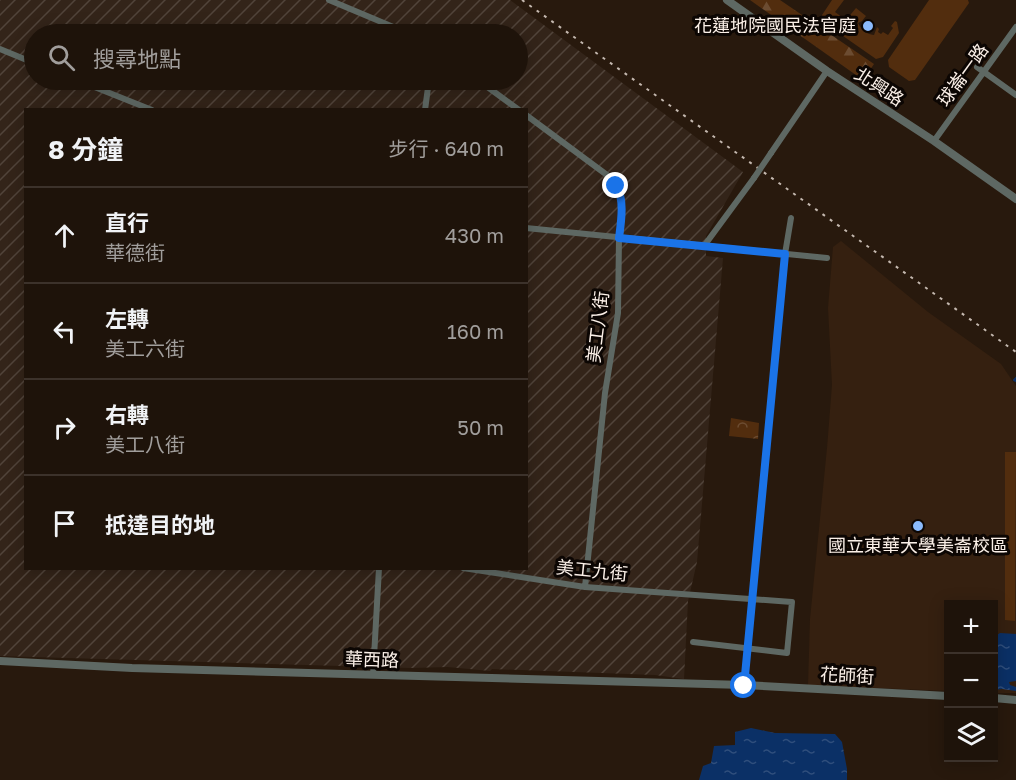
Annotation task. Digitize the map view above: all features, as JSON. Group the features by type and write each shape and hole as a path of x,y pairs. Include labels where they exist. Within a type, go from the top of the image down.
{"street":[{"path":"329,0 386,24"},
{"name":"北興路","path":"727,0 1016,199"},
{"name":"球崙一路","path":"934,141 1016,27"},
{"path":"0,49 24,59"},
{"path":"977,66 1016,94"},
{"path":"704,246 754,178 827,71"},
{"path":"102,90 147,108"},
{"path":"425,108 428,90"},
{"path":"492,90 516,108"},
{"name":"美工八街","path":"528,116 607,175 620,191 622,216 619,238 618,313 605,393 585,587"},
{"path":"744,686 785,254 791,218"},
{"path":"528,228 827,258"},
{"path":"372,675 379,570"},
{"name":"美工九街","path":"476,570 585,587 792,602 787,653 747,650"},
{"path":"693,642 747,650"},
{"name":"華西路","path":"0,661 132,668 744,686"},
{"name":"花師街","path":"744,686 944,696"},
{"path":"998,698 1016,700"}],"shaded area":[{"path":"0,0 510,0 743,172 706,236 706,256 723,258 697,562 688,601 684,679 655,675 492,669 490,671 448,667 411,668 0,656"},
{"name":"國立東華大學美崙校區","path":"841,241 928,312 1001,364 1016,386 1016,693 998,693 998,600 944,600 944,691 808,685 810,619 832,385 828,308 833,247"}],"green space":[{"path":"750,0 780,0 874,64 863,80"},
{"path":"832,0 844,0 835,12 846,20 856,8 866,16 858,23 869,34 874,35 877,27 878,32 888,35 893,28 891,26 895,21 897,22 899,33 883,57 876,59 823,22 822,15"},
{"path":"929,0 968,0 969,3 915,80 909,81 889,67 888,60"},
{"path":"731,418 759,423 758,439 729,436"},
{"path":"1005,452 1016,452 1015,621 1005,620"}],"water":[{"path":"998,634 1016,634 1016,681 1009,682 1010,685 1016,687 1016,691 998,690"},
{"path":"751,728 775,733 835,734 842,742 847,780 699,780 703,766 711,763 714,746 735,745 735,732"}],"waterway":[{"path":"1016,378 1014,380 1016,381"}],"railway":[{"path":"522,0 1016,352"}],"place":[{"name":"花蓮地院國民法官庭","path":"868,26"},
{"name":"國立東華大學美崙校區","path":"918,526"}],"route":[{"path":"616,186 620,191 622,216 619,238 785,254 744,686"}]}
